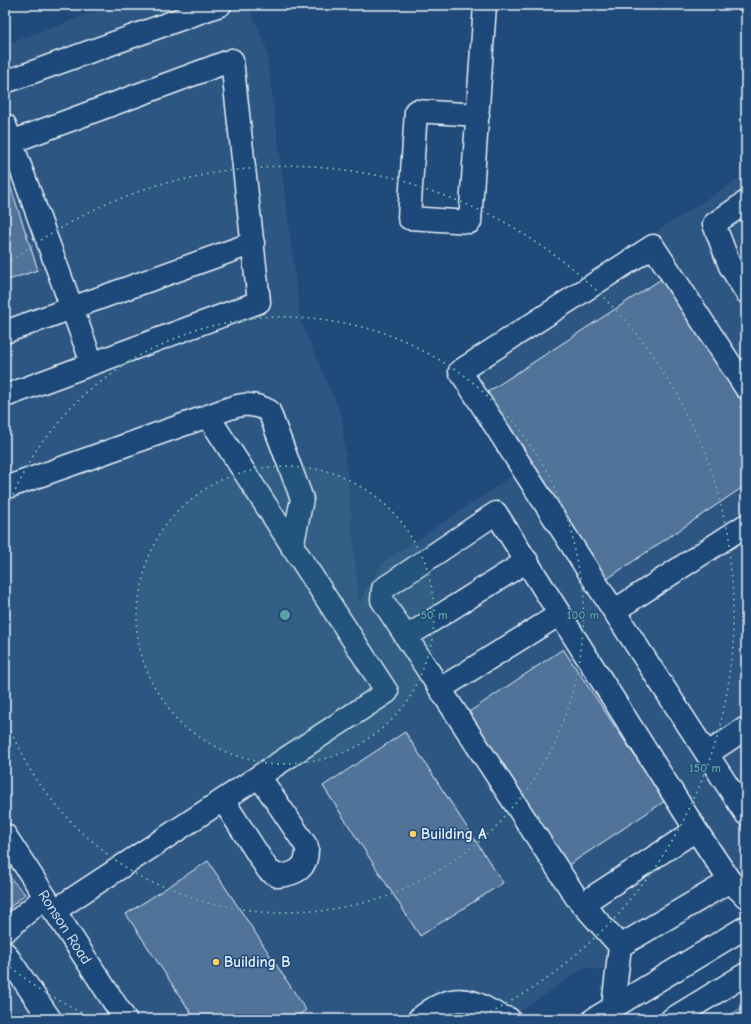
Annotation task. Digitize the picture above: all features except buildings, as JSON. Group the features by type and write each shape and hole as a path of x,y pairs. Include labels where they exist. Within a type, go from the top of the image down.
{"main road":[{"path":"5,82 220,5"},
{"path":"478,115 416,111 409,218 470,222 478,115 485,5"},
{"path":"5,396 92,364 259,302 232,60 8,134 92,364"},
{"path":"746,202 714,224 738,260 746,292"},
{"path":"5,332 253,243"},
{"path":"744,807 706,754 460,371 653,246 746,388"},
{"path":"5,488 242,404 257,405 269,412 302,499 292,547"},
{"path":"5,931 223,800 387,692 208,416"},
{"path":"613,1007 620,946 576,897 382,600 383,589 496,513 696,830 730,881 746,897"},
{"path":"614,611 746,525"},
{"path":"406,637 527,561"},
{"path":"440,689 560,614"},
{"path":"706,754 746,728"},
{"path":"223,800 268,870 278,876 295,872 304,865 308,858 307,847 259,776"},
{"path":"582,904 696,830"},
{"name":"Ronson Road","path":"5,836 125,1019"},
{"path":"620,946 730,881"},
{"path":"594,1019 746,927"},
{"path":"5,953 50,1019"},
{"path":"672,1019 746,974"},
{"path":"419,1019 439,1004 462,1000 475,1003 509,1019"}],"shaded area":[{"path":"113,5 248,5 266,46 301,322 342,417 359,602 382,563 512,476 448,365 746,174 746,889 601,971 585,967 509,1019 5,1019 5,45"},
{"path":"746,1005 746,1019 723,1019"}],"place":[{"name":"Building A","path":"413,834"},
{"name":"Building B","path":"216,962"}]}
